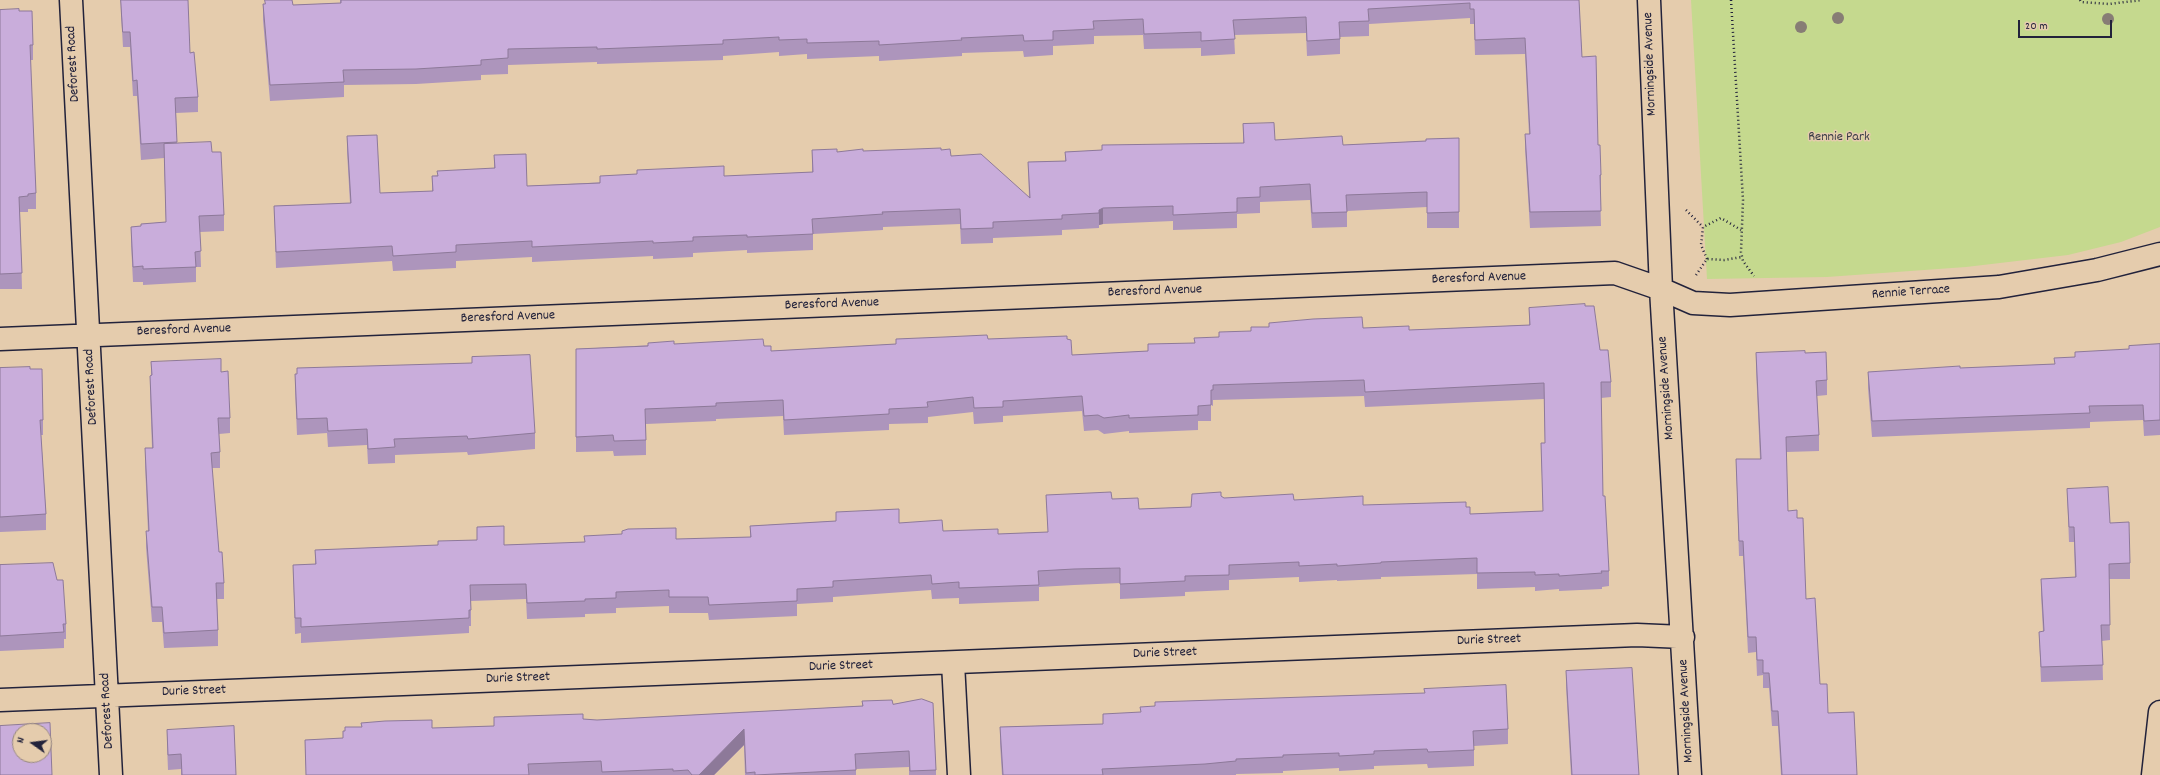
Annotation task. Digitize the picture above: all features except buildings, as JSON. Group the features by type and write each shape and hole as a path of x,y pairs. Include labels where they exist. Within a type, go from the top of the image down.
{"street":[{"name":"Deforest Road","path":"71,0 111,775"},
{"name":"Morningside Avenue","path":"1649,0 1661,289 1683,637 1690,775"},
{"name":"Rennie Terrace","path":"1661,289 1693,303 1730,305 1999,287 2097,270 2160,254"},
{"name":"Beresford Avenue","path":"0,339 1615,273 1661,289"},
{"name":"Durie Street","path":"0,700 1637,635 1683,637"},
{"path":"952,663 959,775"},
{"path":"2153,775 2160,712"}],"path":[{"path":"1731,0 1742,200 1742,257 1743,261 1755,277"},
{"path":"2080,0 2081,2 2109,4 2142,0"},
{"path":"1681,206 1702,227 1701,245 1707,259"},
{"path":"1702,227 1721,218 1742,231"},
{"path":"1707,259 1724,260 1742,257"},
{"path":"1693,279 1707,259"}],"green space":[{"name":"Rennie Park","path":"1691,0 2160,0 2160,227 2121,242 2068,255 1966,267 1827,277 1707,279"}]}
